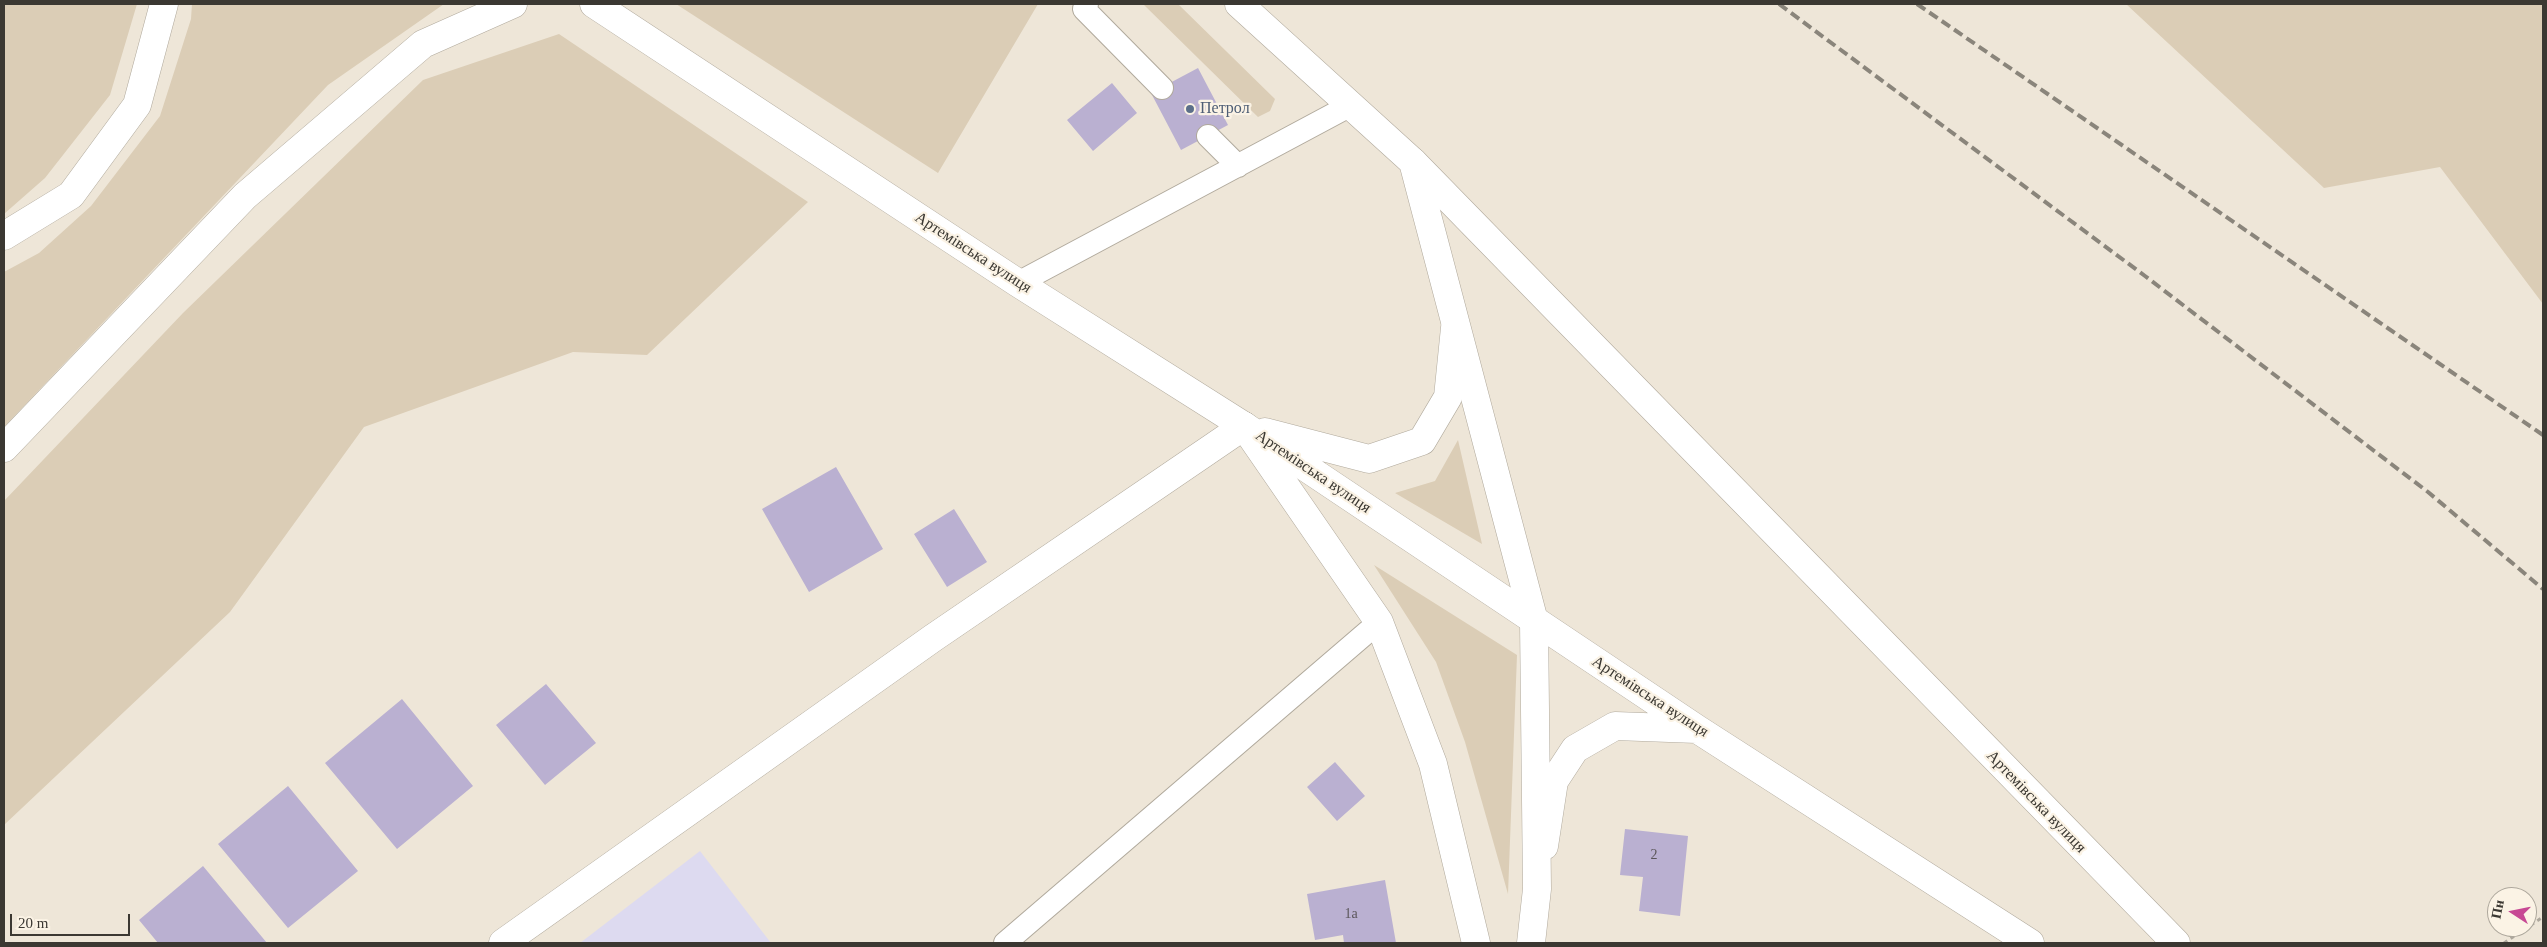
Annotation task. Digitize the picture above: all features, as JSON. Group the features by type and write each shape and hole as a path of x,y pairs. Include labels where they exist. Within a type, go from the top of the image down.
{"main road":[{"path":"4,236 71,195 137,105 164,4"},
{"path":"4,448 245,196 423,44 513,4"},
{"name":"Артемівська вулиця","path":"594,4 1018,283 1244,426 1534,621 2030,943"},
{"name":"Артемівська вулиця","path":"1239,4 1413,162 2176,943"},
{"path":"1413,162 1455,328 1534,621 1537,889"},
{"path":"503,943 933,638 1244,426 1369,459 1422,441 1448,397 1455,328"},
{"path":"1244,426 1379,622 1433,764 1476,943"},
{"path":"1531,943 1537,889 1554,781 1575,749 1615,726 1697,728"}],"lane":[{"path":"1087,4 1084,9 1162,88"},
{"path":"1018,283 1351,106"},
{"path":"1208,136 1238,166"},
{"path":"1005,943 1379,622"}],"path":[{"path":"2504,943 2543,917"}],"shaded area":[{"path":"4,4 137,4 110,95 45,178 4,214"},
{"path":"192,4 444,4 328,85 4,427 4,272 39,253 91,206 160,116 191,19"},
{"path":"676,4 1038,4 938,173"},
{"path":"1143,4 1178,4 1275,99 1270,111 1258,117"},
{"path":"2126,4 2543,4 2543,304 2440,167 2324,188"},
{"path":"559,34 808,202 647,355 573,352 364,427 230,612 4,825 4,501 183,313 423,80"},
{"path":"1458,440 1482,544 1395,493 1435,481"},
{"path":"1374,565 1517,655 1508,894 1465,742 1436,662"},
{"path":"700,851 771,943 580,943"}],"building":[{"name":"Петрол","path":"1198,68 1228,125 1181,150 1151,93"},
{"path":"1112,83 1137,113 1093,151 1067,120"},
{"path":"836,467 883,549 809,592 762,509"},
{"path":"954,509 987,562 947,587 914,534"},
{"path":"546,684 596,743 545,785 496,725"},
{"path":"402,699 473,786 397,849 325,763"},
{"path":"1335,762 1365,796 1337,821 1307,787"},
{"path":"288,786 358,871 288,928 218,844"},
{"path":"1625,829 1688,836 1680,916 1639,911 1643,877 1620,875"},
{"path":"203,866 267,943 158,943 139,920"},
{"path":"1385,880 1396,943 1344,943 1343,935 1315,940 1307,894"}],"railway":[{"path":"1779,4 2145,276 2428,492 2543,589"},
{"path":"1917,4 2543,435"}],"place":[{"name":"Петрол","path":"1190,109"}]}
